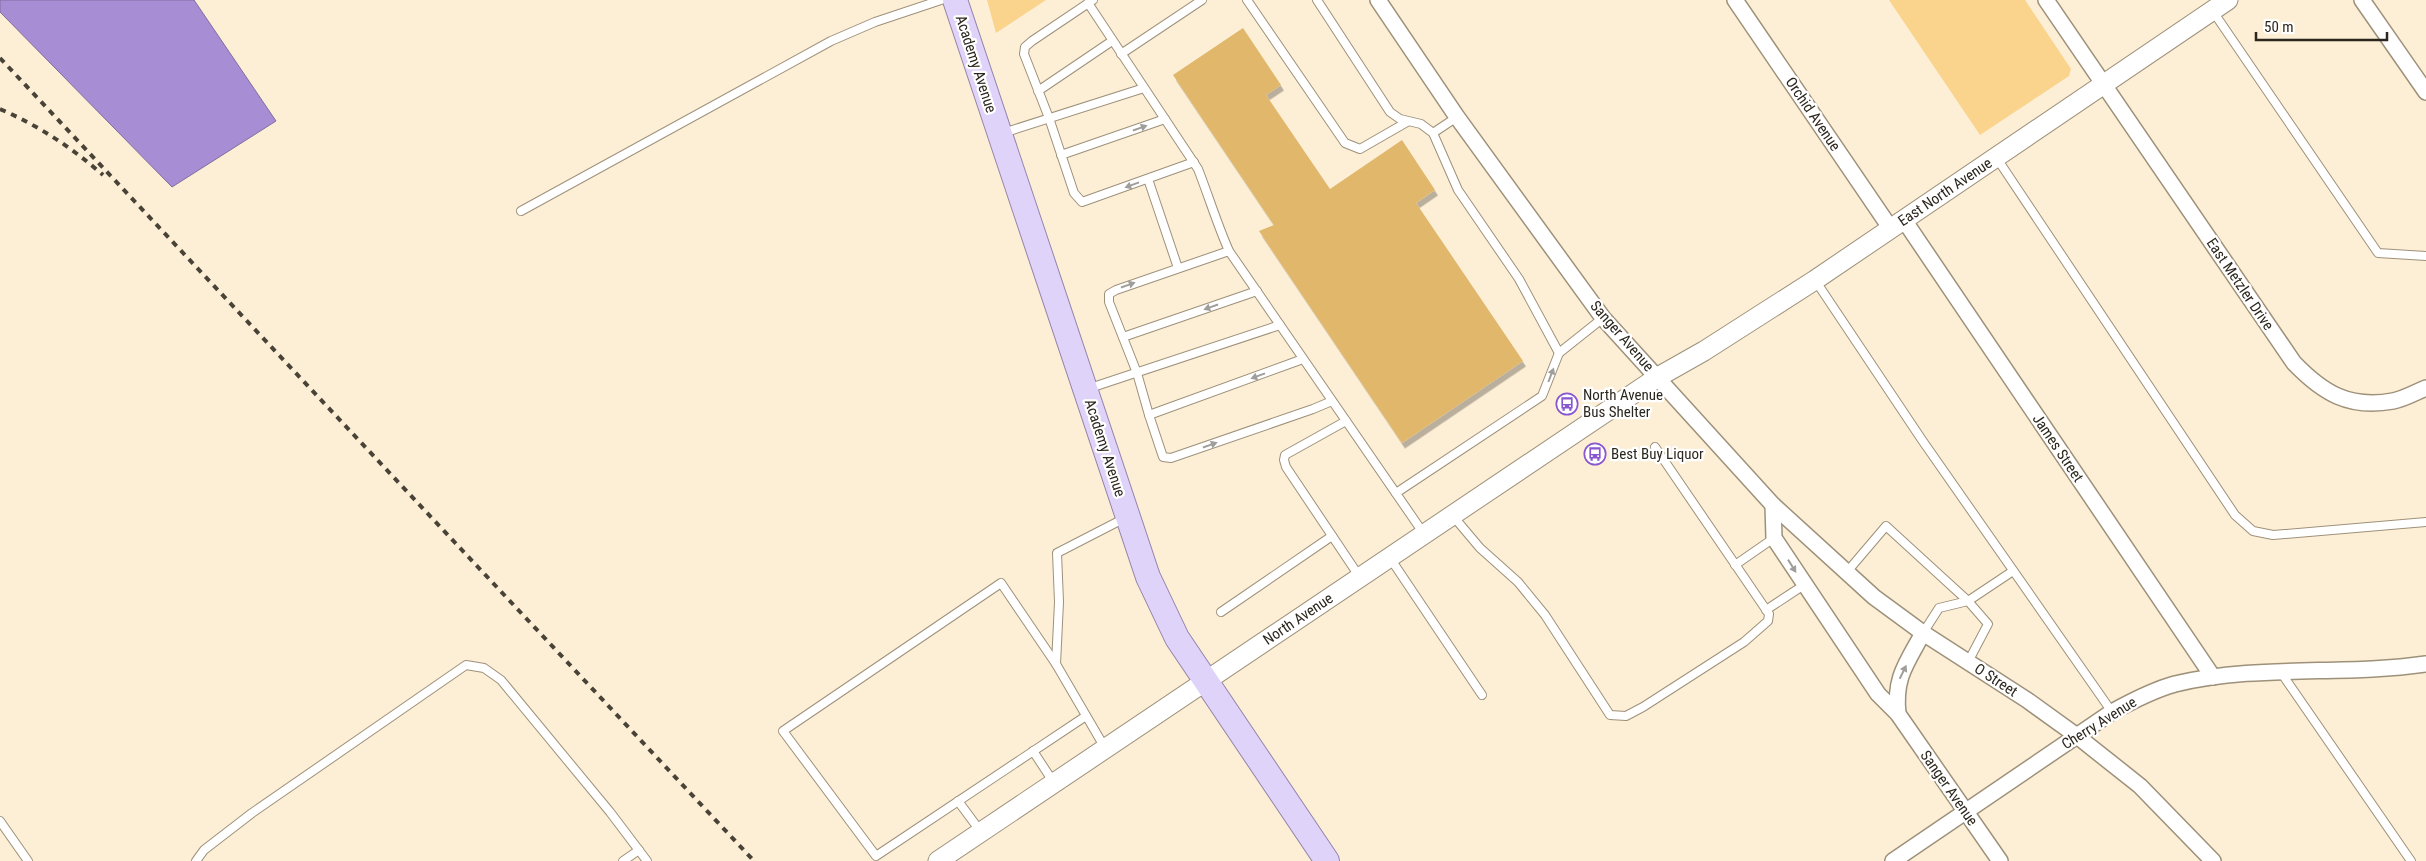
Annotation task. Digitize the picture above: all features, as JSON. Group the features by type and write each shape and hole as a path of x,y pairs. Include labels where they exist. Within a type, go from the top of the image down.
{"main road":[{"name":"Academy Avenue","path":"955,0 1148,577 1168,620 1204,681 1327,861"}],"street":[{"name":"Sanger Avenue","path":"1378,0 1457,117 1603,318 1773,506"},
{"name":"Orchid Avenue","path":"1735,0 1897,224"},
{"name":"East Metzler Drive","path":"2046,0 2294,363 2314,384 2342,398 2366,403 2395,401 2426,388"},
{"path":"2362,0 2426,92"},
{"name":"East North Avenue","path":"1658,377 1704,351 1815,280 2220,5"},
{"name":"James Street","path":"1897,224 2212,677"},
{"name":"North Avenue","path":"938,861 1658,377"},
{"path":"1773,506 1774,538"},
{"name":"O Street","path":"1773,506 1846,573 1923,633 2077,736 2140,786 2213,861"},
{"name":"Sanger Avenue","path":"1774,538 1878,694 1898,714 2000,861"},
{"path":"1898,714 1896,695 1898,680 1923,633"},
{"name":"Cherry Avenue","path":"1893,861 2112,712 2142,696 2174,685 2212,677 2426,664"}],"lane":[{"path":"520,211 831,41 875,22 940,0"},
{"path":"1121,54 1202,0"},
{"path":"1247,0 1345,142 1360,149 1407,122"},
{"path":"1317,0 1390,112 1407,122 1421,124 1433,133 1458,190 1519,279 1559,353"},
{"path":"1194,162 1082,202 1078,200 1024,54 1025,47 1090,2 1121,54 1194,162 1229,251 1425,535"},
{"path":"2220,5 2378,253 2426,256"},
{"path":"1038,91 1112,40"},
{"path":"999,134 1144,88"},
{"path":"1433,133 1457,117"},
{"path":"1061,155 1165,120"},
{"path":"1996,156 2235,515 2253,531 2273,535 2426,522"},
{"path":"1148,179 1178,268"},
{"path":"1229,251 1109,294 1109,302 1137,373 1163,457 1170,458 1314,410 1332,401"},
{"path":"1815,280 2013,571 2112,712"},
{"path":"1123,337 1257,291"},
{"path":"1396,494 1542,396 1559,353 1603,318"},
{"path":"1085,390 1280,325"},
{"path":"1149,415 1304,359"},
{"path":"1346,421 1285,455 1284,460 1360,578"},
{"path":"1453,516 1480,548 1518,582 1540,609 1610,714 1626,716 1744,642 1768,621 1769,614 1654,447"},
{"path":"1056,664 1059,602 1057,553 1127,517"},
{"path":"1846,573 1886,526 1968,601 1988,624 1968,662"},
{"path":"1222,612 1332,536"},
{"path":"1735,564 1774,538"},
{"path":"1390,558 1482,695"},
{"path":"1923,633 1939,608 1968,601 2013,571"},
{"path":"1086,716 958,801 877,859 784,731 1001,583 1056,664 1105,748"},
{"path":"1766,610 1804,585"},
{"path":"196,861 204,850 252,814 466,665 484,668 501,680 647,861"},
{"path":"2280,672 2411,861"},
{"path":"1033,751 1054,783"},
{"path":"958,801 981,832"},
{"path":"0,821 28,861"},
{"path":"623,861 638,850"}],"shaded area":[{"path":"0,0 194,0 276,121 172,187 0,12"},
{"path":"987,0 1046,0 996,33"},
{"path":"1889,0 2025,0 2071,69 2069,76 1980,135"}],"building":[{"path":"1243,28 1281,85 1266,95 1330,189 1402,140 1435,190 1416,203 1523,361 1402,443 1259,231 1274,225 1173,75"}],"railway":[{"path":"0,58 754,861"},
{"path":"0,109 54,138 103,175"}],"place":[{"name":"North Avenue Bus Shelter","path":"1567,404"},
{"name":"Best Buy Liquor","path":"1595,454"}]}
